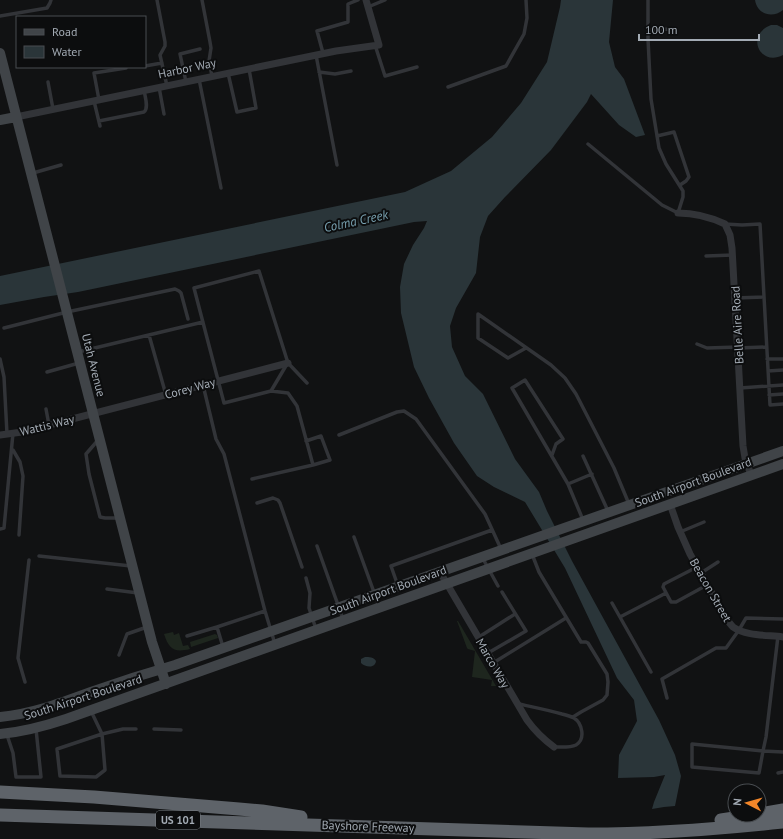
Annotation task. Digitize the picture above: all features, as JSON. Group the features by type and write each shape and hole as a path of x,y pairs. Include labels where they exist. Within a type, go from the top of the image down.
{"highway":[{"path":"0,792 94,797 262,811 356,826"},
{"path":"767,813 783,810"},
{"name":"Bayshore Freeway","path":"0,815 607,834 705,830 783,822"},
{"path":"548,833 624,830 727,819"}],"street":[{"path":"367,4 377,45"},
{"name":"Harbor Way","path":"0,120 319,54 377,45"},
{"name":"Utah Avenue","path":"0,53 139,593 152,642 166,684"},
{"path":"678,214 694,214 726,224"},
{"name":"Belle Aire Road","path":"726,224 732,242 733,255 743,446 751,475"},
{"name":"Corey Way","path":"93,414 288,363"},
{"name":"Wattis Way","path":"7,434 93,414"},
{"name":"South Airport Boulevard","path":"0,717 40,710 138,676 175,665 783,451"},
{"name":"South Airport Boulevard","path":"3,733 36,728 50,724 166,684 783,464"},
{"name":"Beacon Street","path":"670,504 690,554 727,620 732,626 746,633 780,636"},
{"name":"Marco Way","path":"440,572 527,720 535,730 554,747"}],"lane":[{"path":"0,16 46,8 51,0"},
{"path":"157,0 165,42 165,46 160,55 167,86"},
{"path":"202,0 211,48 209,61 212,76"},
{"path":"337,165 319,72 319,54 316,31 348,22 348,4 358,0"},
{"path":"367,4 385,0"},
{"path":"448,87 506,66 524,34 527,18 526,0"},
{"path":"588,144 662,205 678,214 683,197 683,191 666,164 659,148 651,99 648,0"},
{"path":"648,30 672,29"},
{"path":"377,45 385,76 417,67"},
{"path":"186,82 180,54 200,49"},
{"path":"146,66 162,62"},
{"path":"100,126 94,73 126,68"},
{"path":"228,73 237,112 256,108 249,69"},
{"path":"319,72 335,74 350,71"},
{"path":"199,79 221,188"},
{"path":"48,82 53,109"},
{"path":"159,87 164,114"},
{"path":"99,121 146,111 147,108 144,90"},
{"path":"657,136 674,132 689,177 680,186"},
{"path":"31,173 61,165"},
{"path":"726,224 760,224 770,405 783,404"},
{"path":"706,256 733,255"},
{"path":"307,383 288,363 259,271 194,288 224,403 271,391 288,393 297,406 313,465"},
{"path":"4,328 67,312 175,290 181,293 188,319"},
{"path":"735,298 764,297"},
{"path":"526,348 508,358 478,338 478,314 490,323 526,348 558,371 571,386 614,468 630,505"},
{"path":"47,372 78,357 149,335 203,322"},
{"path":"149,335 166,395"},
{"path":"697,344 708,348 766,346"},
{"path":"0,359 4,377 7,434 12,449 20,462 23,476 19,535"},
{"path":"767,360 783,359"},
{"path":"271,391 288,363"},
{"path":"768,371 783,370"},
{"path":"552,455 556,444 563,439 525,380 512,388 568,484 584,521"},
{"path":"203,385 216,439 224,454 270,632 275,644"},
{"path":"740,388 783,385"},
{"path":"769,394 783,394"},
{"path":"46,409 50,425"},
{"path":"339,435 397,412 404,411 416,419 484,514 502,550"},
{"path":"252,479 330,460 321,436 306,441"},
{"path":"99,438 86,454 89,474 100,517 120,518"},
{"path":"0,529 4,528 12,449"},
{"path":"583,456 608,513"},
{"path":"568,484 592,474"},
{"path":"257,503 273,498 278,500 302,567"},
{"path":"680,532 704,522"},
{"path":"398,587 391,566 492,530"},
{"path":"354,537 379,607"},
{"path":"317,546 343,620"},
{"path":"532,553 539,572 566,618 581,642 586,642 588,644 607,674 607,695 604,700 573,717"},
{"path":"39,556 132,566"},
{"path":"482,557 498,586"},
{"path":"25,682 18,658 29,560"},
{"path":"707,585 676,602 671,602 663,587 664,584 718,562"},
{"path":"306,578 310,593 309,608 316,630"},
{"path":"107,589 139,593"},
{"path":"488,653 526,630 502,592"},
{"path":"620,617 666,593"},
{"path":"612,603 651,672"},
{"path":"187,636 265,611"},
{"path":"478,637 515,614"},
{"path":"494,663 566,618"},
{"path":"667,698 662,679 716,648 726,648 746,618 783,619"},
{"path":"119,655 127,634 148,627"},
{"path":"218,627 223,648"},
{"path":"780,636 766,737 763,752 759,773 692,767 692,744 763,752 783,752"},
{"path":"518,704 556,712 573,717 577,720 581,728 582,736 580,741 576,745 568,747 554,747"},
{"path":"90,710 102,734 105,770 96,777 60,776 57,749 102,734 123,729 136,729"},
{"path":"3,733 13,753 16,777 40,777 36,728"},
{"path":"154,729 181,730"},
{"path":"778,773 783,772"}],"shaded area":[{"path":"458,621 496,686 491,686 492,680 472,677 475,651 467,648"},
{"path":"173,632 174,635 179,633 183,646 188,645 190,649 176,650 170,646 164,634"},
{"path":"215,634 218,638 191,647 190,642"}],"water":[{"name":"Colma Creek","path":"561,0 613,0 609,42 615,67 624,79 645,135 636,137 619,125 591,94 587,102 551,150 488,216 480,237 476,273 456,308 450,326 452,347 465,376 483,394 515,459 539,492 572,561 659,720 675,755 681,776 675,806 652,809 665,775 654,777 618,778 619,755 637,721 634,700 617,678 565,568 525,502 494,487 477,476 454,443 414,367 401,313 400,287 404,264 427,221 414,222 78,292 0,305 0,276 405,192 451,171 492,137 521,103 547,62"},
{"path":"755,0 783,0 783,10 779,13 766,14 759,9"},
{"path":"771,25 777,25 783,28 783,55 775,58 768,57 762,53 757,42 763,30"},
{"path":"365,657 374,659 376,661 375,664 372,666 367,666 361,663 361,659"}]}
